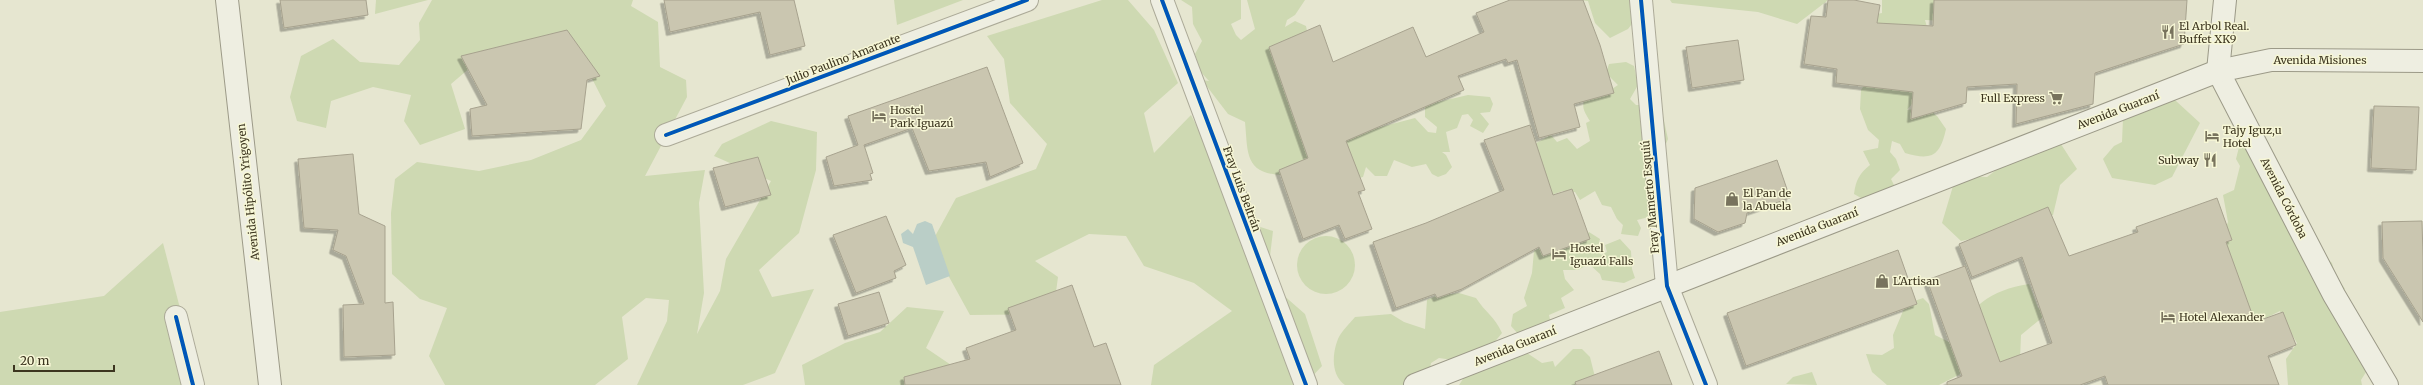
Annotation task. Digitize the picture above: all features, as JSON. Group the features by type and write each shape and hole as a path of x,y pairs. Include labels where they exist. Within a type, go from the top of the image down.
{"main road":[{"name":"Avenida Hipólito Yrigoyen","path":"227,0 270,385"},
{"name":"Julio Paulino Amarante","path":"666,135 1026,0"},
{"name":"Fray Luis Beltrán","path":"1162,0 1306,385"},
{"name":"Fray Mamerto Esquiú","path":"1641,0 1667,286 1706,385"},
{"path":"2218,71 2225,0"},
{"name":"Avenida Misiones","path":"2218,71 2271,60 2423,61"},
{"name":"Avenida Guaraní","path":"1415,385 2218,71"},
{"name":"Avenida Córdoba","path":"2218,71 2334,295 2387,385"},
{"path":"176,317 193,385"}],"green space":[{"path":"376,0 428,0 375,14"},
{"path":"432,0 633,0 631,6 658,22 660,67 686,80 687,97 645,176 705,170 699,203 704,293 697,334 720,291 726,259 771,181 714,156 722,144 771,121 817,132 816,170 799,233 759,270 772,297 814,289 775,373 743,385 637,385 667,321 669,300 646,298 622,317 628,359 595,385 445,385 429,356 447,308 420,299 392,274 391,213 395,179 417,162 479,171 531,160 581,140 606,106 579,53 478,61 451,84 465,129 420,145 404,121 411,95 373,87 331,101 326,128 297,121 290,97 301,56 333,39 360,62 399,65 420,40 419,23"},
{"path":"894,0 963,0 897,25"},
{"path":"1102,0 1128,0 1154,30 1178,83 1144,113 1154,153 1191,115 1245,222 1273,231 1267,281 1305,314 1322,366 1304,385 1151,385 1154,365 1232,311 1194,283 1144,266 1126,236 1089,234 1035,261 1058,277 1053,314 970,315 948,275 933,240 956,198 1036,169 1047,144 1010,103 1004,59 987,36"},
{"path":"1181,0 1241,0 1241,19 1231,24 1236,35 1241,40 1255,29 1247,0 1305,0 1295,15 1287,20 1285,27 1295,21 1306,26 1308,36 1292,81 1281,83 1287,96 1380,106 1377,128 1415,118 1428,132 1436,133 1437,127 1425,117 1425,105 1468,95 1490,97 1493,104 1490,112 1480,113 1489,124 1483,133 1470,126 1473,120 1468,114 1462,115 1457,128 1446,132 1450,152 1442,152 1446,155 1452,167 1446,174 1438,177 1432,174 1426,164 1412,167 1394,160 1387,176 1375,176 1366,167 1363,177 1349,180 1307,160 1283,175 1270,174 1261,171 1250,159 1245,122 1228,114 1202,80 1209,81 1200,71 1195,54 1202,41 1193,24 1192,7"},
{"path":"1579,0 1650,0 1628,29 1610,38 1595,23 1588,1"},
{"path":"1670,0 1827,1 1797,24 1758,12 1672,3"},
{"path":"1882,0 1982,0 1948,21 1925,20 1928,31 1921,93 1907,110 1926,107 1937,116 1946,129 1944,138 1938,151 1928,156 1905,153 1900,144 1892,141 1890,152 1896,159 1900,170 1891,179 1894,185 1893,190 1868,202 1854,194 1857,181 1863,171 1870,165 1863,151 1878,148 1879,140 1868,130 1860,109 1861,90 1868,80 1871,15 1882,13"},
{"path":"1626,62 1634,66 1638,85 1630,99 1636,105 1644,105 1662,112 1668,139 1646,191 1652,197 1654,212 1645,218 1637,220 1641,228 1638,236 1621,234 1623,225 1617,219 1611,207 1602,205 1595,191 1580,200 1575,192 1563,191 1554,194 1552,198 1529,147 1551,135 1557,142 1567,138 1577,149 1590,141 1586,123 1590,121 1583,105 1585,99 1587,95 1597,98 1596,91 1612,89 1618,85 1606,73 1609,64"},
{"path":"2159,90 2176,101 2200,123 2172,177 2155,185 2112,178 2103,159 2114,146 2122,142 2123,118"},
{"path":"2057,138 2077,169 2060,185 2053,215 2010,231 1961,241 1942,223 1956,176 1987,177 2020,152"},
{"path":"2252,140 2299,234 2332,263 2335,274 2345,289 2340,306 2354,329 2371,335 2380,350 2361,380 2362,385 2288,385 2286,359 2297,343 2285,323 2280,311 2254,324 2185,253 2224,233 2228,222 2223,195 2234,190 2240,166 2236,159 2239,147"},
{"path":"1589,232 1600,239 1598,247 1601,255 1607,252 1605,245 1620,239 1631,251 1632,269 1635,278 1624,283 1602,280 1600,274 1589,264 1578,270 1563,270 1565,279 1574,290 1561,298 1565,308 1549,315 1551,324 1519,335 1511,326 1513,314 1527,306 1524,298 1532,273 1534,251 1543,246 1585,237"},
{"path":"1326,236 1337,238 1350,249 1353,254 1355,265 1353,276 1342,289 1337,292 1326,294 1315,292 1302,281 1299,276 1297,265 1299,254 1310,241 1315,238"},
{"path":"163,243 200,385 0,385 0,312 104,296"},
{"path":"2029,284 2038,308 2049,312 2021,335 2020,360 1972,368 1939,385 1887,385 1872,372 1866,354 1882,355 1894,348 1893,335 1906,304 1923,298 1929,304 1935,335 1951,343 1965,319 1982,302 2003,291"},
{"path":"1459,293 1476,298 1496,323 1502,333 1493,344 1460,361 1439,358 1431,363 1427,385 1345,385 1340,381 1334,364 1336,345 1345,328 1355,317 1391,314 1404,322 1425,329 1427,300 1436,296"},
{"path":"907,307 944,311 926,348 954,367 949,385 805,385 802,365 845,343 880,332"},
{"path":"1573,349 1582,349 1590,357 1597,385 1459,385 1463,379 1479,370 1486,370 1498,359 1527,353 1542,363 1553,361 1555,367"},
{"path":"1812,372 1817,385 1786,384 1793,377"}],"water":[{"path":"925,221 932,224 950,276 926,285 913,247 903,243 901,234 908,229 913,234 917,224"}],"building":[{"path":"280,0 366,0 368,15 284,28"},
{"path":"664,0 794,0 805,46 770,55 760,12 670,32"},
{"path":"1510,0 1583,0 1600,45 1614,93 1574,104 1580,127 1539,138 1517,60 1508,63 1506,59 1458,76 1464,90 1346,141 1365,190 1358,192 1372,229 1345,239 1339,225 1303,239 1279,170 1308,158 1269,47 1320,25 1333,62 1413,27 1426,57 1484,32 1476,13"},
{"path":"1828,0 1854,0 1880,5 1877,23 1933,26 1934,0 2187,0 2184,44 2095,73 2093,104 2016,124 2017,84 1967,87 1966,103 1911,119 1913,92 1836,83 1837,69 1804,64 1811,16 1826,17"},
{"path":"567,30 600,76 587,80 581,129 472,136 470,109 487,105 461,56"},
{"path":"1738,40 1744,80 1692,88 1686,47"},
{"path":"987,67 1023,163 990,177 986,162 929,171 912,128 864,145 873,173 870,174 872,180 834,186 826,157 858,145 848,116"},
{"path":"2374,106 2419,107 2416,170 2371,168"},
{"path":"1530,125 1553,195 1572,189 1590,239 1543,256 1539,247 1462,289 1437,298 1435,294 1396,308 1373,242 1426,223 1504,190 1484,140"},
{"path":"353,154 359,214 385,226 385,303 393,302 395,355 344,357 343,305 364,304 346,256 333,250 338,230 304,228 298,159"},
{"path":"758,157 771,195 725,207 713,168"},
{"path":"1777,160 1790,198 1747,213 1745,223 1718,232 1694,219 1695,188"},
{"path":"2217,198 2232,240 2226,242 2255,322 2283,312 2296,345 2268,356 2279,385 2108,385 2105,376 2080,385 1947,385 1947,382 1962,376 1927,280 1965,266 2000,362 2052,343 2022,257 1972,277 1959,244 2048,207 2069,256 2138,232 2136,227"},
{"path":"886,216 906,265 894,271 896,278 856,293 833,235"},
{"path":"2422,221 2423,322 2383,258 2382,222"},
{"path":"1898,250 1917,304 1746,366 1727,313"},
{"path":"1072,285 1094,347 1106,343 1121,385 905,385 904,377 970,359 966,348 1016,330 1008,308"},
{"path":"879,292 889,323 848,336 838,304"},
{"path":"1659,351 1672,385 1576,385 1575,382"}],"cycle path":[{"path":"666,135 1027,0"},
{"path":"1162,0 1306,385"},
{"path":"1641,0 1667,286 1706,385"},
{"path":"176,317 193,385"}],"place":[{"name":"El Arbol Real. Buffet XK9","path":"2168,32"},
{"name":"Full Express","path":"2056,98"},
{"name":"Hostel Park Iguazú","path":"879,116"},
{"name":"Tajy Iguz,u Hotel","path":"2212,136"},
{"name":"Subway","path":"2210,160"},
{"name":"El Pan de la Abuela","path":"1732,199"},
{"name":"Hostel Iguazú Falls","path":"1559,254"},
{"name":"L'Artisan","path":"1882,281"},
{"name":"Hotel Alexander","path":"2168,317"}]}
